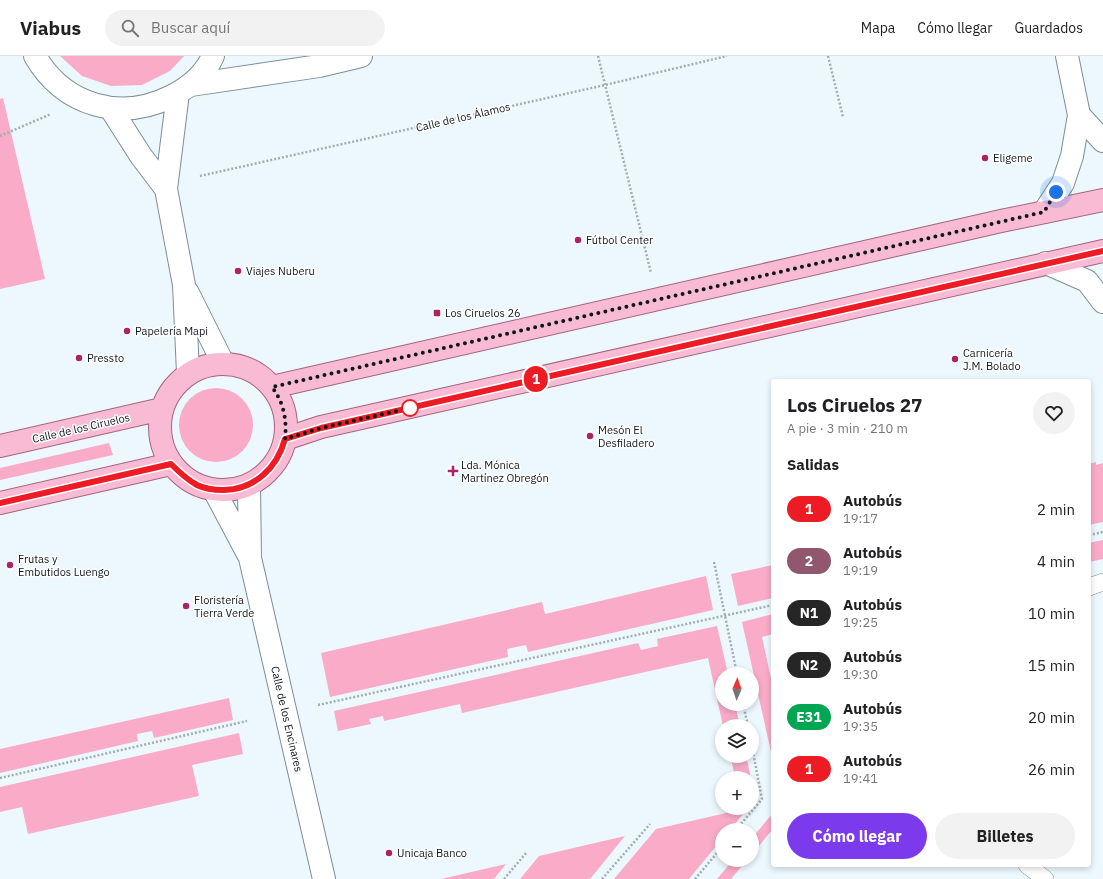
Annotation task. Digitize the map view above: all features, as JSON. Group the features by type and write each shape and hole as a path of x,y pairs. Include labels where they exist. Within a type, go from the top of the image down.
{"main road":[{"path":"272,387 1044,212 1103,200"},
{"path":"285,439 321,428 1103,251"},
{"path":"223,363 234,364 245,367 261,376 272,387 278,395 285,413 287,426 282,450 271,468 263,476 249,485 233,489 214,490 198,486 183,476 171,464 162,448 159,430 162,409 174,386 188,373 204,366 223,363"},
{"name":"Calle de los Ciruelos","path":"0,446 162,409"},
{"path":"0,503 171,464"}],"street":[{"path":"35,56 42,68 59,86 81,100 111,108 143,108 159,103 184,89 209,65 213,56"},
{"path":"275,56 319,66"},
{"path":"184,89 319,66 361,56"},
{"path":"1044,212 1063,183 1072,156 1080,115 1067,56"},
{"path":"184,89 166,189 184,285 188,373"},
{"path":"111,108 141,156 166,189"},
{"path":"1080,115 1103,141"},
{"path":"1046,263 1087,281 1103,302"},
{"path":"184,285 223,363"},
{"name":"Calle de los Encinares","path":"249,485 250,558 324,879"},
{"name":"Calle de los Encinares","path":"214,490 250,558"}],"lane":[{"path":"1091,586 1103,582"},
{"path":"1030,867 1045,879"}],"path":[{"path":"598,56 652,273"},
{"name":"Calle de los Álamos","path":"200,176 727,56"},
{"path":"828,56 843,117"},
{"path":"0,136 81,100"},
{"path":"1091,535 1103,532"},
{"path":"714,562 736,667"},
{"path":"318,705 771,605"},
{"path":"0,778 246,721"},
{"path":"742,823 762,799 755,763"},
{"path":"602,879 650,824"},
{"path":"504,879 526,852"},
{"path":"695,879 715,855"}],"shaded area":[{"path":"60,56 184,56 170,71 142,85 111,86 82,76"},
{"path":"3,98 45,279 0,289 0,99"},
{"path":"216,388 237,394 247,404 253,425 247,446 237,456 216,462 195,456 185,446 179,425 185,404 195,394"},
{"path":"109,443 113,455 0,480 0,468"},
{"path":"1096,462 1096,465 1103,463 1103,522 1091,525 1091,463"},
{"path":"1103,540 1103,559 1091,562 1091,543"},
{"path":"771,565 771,598 738,606 731,574"},
{"path":"706,576 713,610 528,652 526,645 507,649 508,657 330,697 321,653 542,602 545,614"},
{"path":"771,615 771,635 762,637 771,679 771,752 759,698 759,667 752,667 742,622"},
{"path":"717,626 726,667 715,667 715,690 708,658 462,713 460,704 384,721 383,716 369,719 371,724 338,731 334,711 638,643 641,650 658,646 657,639"},
{"path":"229,698 233,720 154,738 152,731 137,734 138,741 0,773 0,749"},
{"path":"720,711 737,711 738,719 721,719"},
{"path":"239,733 243,754 192,765 199,796 28,834 22,807 0,812 0,787"},
{"path":"732,763 748,763 749,771 734,771"},
{"path":"717,815 742,815 736,823 715,823 715,847 689,879 614,879 656,829"},
{"path":"771,815 771,831 759,846 759,830"},
{"path":"625,836 590,879 520,879 539,856"},
{"path":"506,864 494,879 441,879"},
{"path":"727,867 741,867 731,879 717,879"}],"bus line":[{"name":"1","path":"0,503 171,464 183,476 198,486 214,490 233,489 249,485 263,476 277,460 285,439 321,428 1103,251"}],"place":[{"name":"Eligeme","path":"985,158"},
{"name":"Fútbol Center","path":"578,240"},
{"name":"Viajes Nuberu","path":"238,271"},
{"name":"Los Ciruelos 26","path":"437,313"},
{"name":"Papelería Mapi","path":"127,331"},
{"name":"Pressto","path":"79,358"},
{"name":"Carnicería J.M. Bolado","path":"955,359"},
{"name":"Mesón El Desfiladero","path":"590,436"},
{"name":"Lda. Mónica Martínez Obregón","path":"453,471"},
{"name":"Frutas y Embutidos Luengo","path":"10,565"},
{"name":"Floristería Tierra Verde","path":"186,606"},
{"name":"Unicaja Banco","path":"389,853"}],"route":[{"path":"410,408 321,428 285,439 287,426 285,413 278,395 272,387 1044,212 1056,192"}]}
